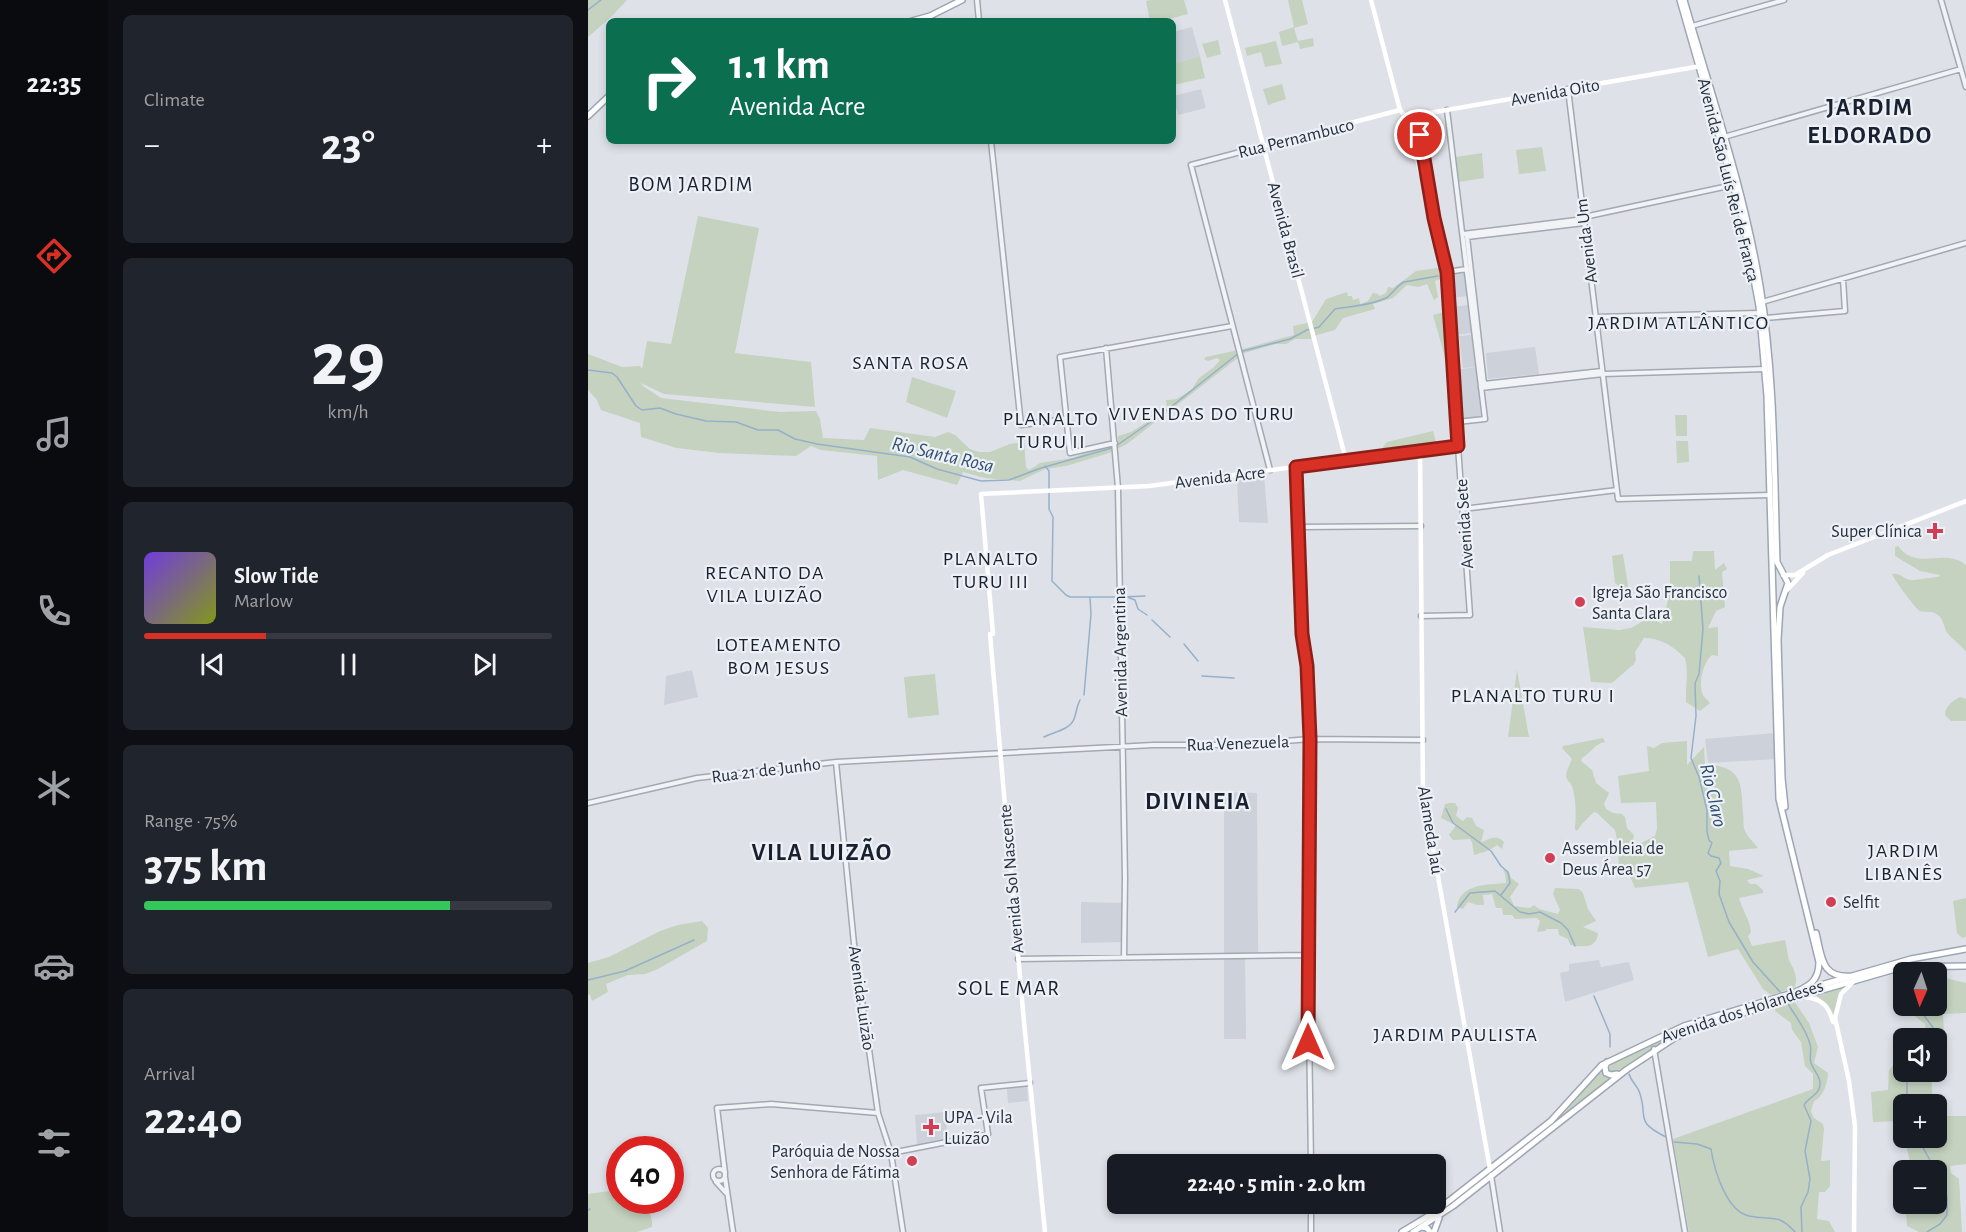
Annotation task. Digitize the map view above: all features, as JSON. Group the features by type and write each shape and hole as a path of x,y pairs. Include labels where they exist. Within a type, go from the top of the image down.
{"main road":[{"path":"923,18 962,0"},
{"name":"Avenida Brasil","path":"1225,0 1346,460"},
{"path":"1371,0 1400,110 1406,117"},
{"name":"Avenida São Luís Rei de França","path":"1682,0 1692,26 1701,65 1724,136 1750,234 1761,304 1766,369 1774,579"},
{"name":"Avenida São Luís Rei de França","path":"1682,0 1733,185 1765,318 1772,402 1777,562 1783,575"},
{"name":"Avenida Oito","path":"1406,117 1701,65"},
{"path":"588,116 606,99"},
{"name":"Rua Pernambuco","path":"1263,146 1400,110"},
{"name":"Avenida Sete","path":"1417,115 1434,218"},
{"name":"Avenida Sete","path":"1406,117 1447,272 1458,446"},
{"name":"Avenida Acre","path":"981,494 1177,483 1458,446"},
{"name":"Alameda Jaú","path":"1420,451 1423,792 1490,1168"},
{"name":"Avenida Sol Nascente","path":"981,494 1000,752 1045,1232"},
{"path":"1793,995 1812,984 1817,975 1819,962 1779,799 1774,579 1777,576 1795,575 1828,555 1966,501"},
{"path":"1774,590 1780,594 1786,591 1803,572 1820,561 1898,527"},
{"path":"1783,575 1788,581 1780,607 1778,640 1782,778 1786,815 1823,963 1827,970 1834,974 1853,976"},
{"name":"Avenida dos Holandeses","path":"1413,1232 1440,1216 1654,1049 1676,1037 1702,1026 1853,976 1911,959 1966,949"},
{"name":"Avenida dos Holandeses","path":"1402,1232 1435,1212 1560,1112 1596,1070 1652,1040 1694,1022 1902,967 1966,964"},
{"path":"1853,1232 1855,1126 1849,1081 1835,1018 1843,991 1860,979"},
{"path":"1793,995 1820,1000 1827,1008 1832,1021 1846,1081 1853,1126 1853,1232"},
{"path":"1609,1061 1605,1069 1608,1074 1614,1075 1626,1070"},
{"path":"1483,1174 1491,1176"},
{"path":"1422,1227 1432,1232 1440,1216"}],"street":[{"path":"977,0 979,18"},
{"path":"1692,26 1785,0"},
{"path":"1941,0 1966,87"},
{"path":"1724,136 1961,69"},
{"name":"Avenida Um","path":"1568,89 1618,499 1771,495"},
{"path":"1447,110 1465,236 1485,419 1457,422"},
{"path":"991,144 1021,424 1066,419"},
{"name":"Rua Pernambuco","path":"1232,326 1191,165 1263,146"},
{"path":"1465,236 1584,220 1733,185"},
{"path":"1761,304 1966,243"},
{"path":"1447,272 1469,269"},
{"path":"1765,318 1845,311 1843,279"},
{"path":"1596,317 1760,313"},
{"path":"1115,443 1072,454 1070,452 1060,357 1232,326 1270,470"},
{"name":"Avenida Argentina","path":"1106,348 1118,488 1125,832 1124,957"},
{"path":"1482,386 1602,373 1766,369"},
{"name":"Avenida Sete","path":"1421,616 1470,615 1458,446"},
{"path":"1296,467 1302,634 1307,666 1310,739 1308,955 1311,1154"},
{"path":"1463,509 1617,490"},
{"path":"1299,527 1422,526"},
{"name":"Rua Venezuela","path":"1000,752 1237,745 1310,739 1424,740"},
{"name":"Rua 21 de Junho","path":"588,802 697,778 836,762 1000,752"},
{"name":"Avenida Luizão","path":"836,762 855,944 878,1113 891,1154 903,1232"},
{"path":"1018,959 1308,955"},
{"path":"1654,1049 1685,1232"},
{"path":"891,1154 988,1134 981,1088 1030,1083"},
{"path":"733,1232 717,1108 771,1104 878,1113"},
{"path":"724,1164 712,1174 728,1195"},
{"path":"1490,1168 1500,1232"},
{"path":"719,1169 725,1175"},
{"path":"716,1181 721,1181 725,1175"},
{"path":"1311,1214 1311,1232"}],"shaded area":[{"path":"1192,27 1200,56 1176,63 1176,31"},
{"path":"1201,89 1206,108 1178,115 1176,95"},
{"path":"1465,273 1468,296 1451,298 1448,275"},
{"path":"1468,305 1472,333 1454,335 1452,307"},
{"path":"1472,335 1475,367 1463,368 1459,336"},
{"path":"1535,347 1539,374 1488,379 1486,353"},
{"path":"1476,367 1481,418 1459,419 1456,370"},
{"path":"1264,475 1268,523 1239,522 1237,478"},
{"path":"692,670 698,697 664,705 666,676"},
{"path":"1775,733 1776,759 1708,763 1705,739"},
{"path":"1224,792 1257,793 1258,954 1245,954 1246,1039 1224,1039"},
{"path":"1081,902 1123,903 1123,942 1081,943"},
{"path":"1599,960 1601,967 1629,962 1634,980 1565,1002 1560,973 1569,971 1569,964"},
{"path":"1027,1085 1028,1101 1008,1103 1007,1088"},
{"name":"UPA - Vila Luizão","path":"945,1112 948,1140 917,1146 915,1115"}],"green space":[{"path":"588,0 627,0 610,18 606,18 606,21 588,37"},
{"path":"1184,0 1188,14 1173,18 1149,18 1146,1"},
{"path":"1288,0 1302,0 1308,24 1294,28 1298,41 1313,38 1314,46 1300,49 1298,42 1282,46 1279,32 1294,27"},
{"path":"1218,40 1221,54 1207,58 1202,44"},
{"path":"1276,41 1282,64 1265,67 1261,52 1247,56 1245,48"},
{"path":"1200,56 1205,78 1176,84 1176,63"},
{"path":"1282,84 1286,99 1268,105 1263,89"},
{"path":"1542,147 1546,171 1519,174 1516,150"},
{"path":"1482,153 1484,178 1459,182 1456,157"},
{"path":"698,216 759,228 735,353 811,362 815,407 664,394 641,383 643,386 661,398 780,412 816,411 820,419 823,438 864,440 870,428 935,437 948,432 955,435 970,449 979,452 990,452 1010,444 1024,442 1026,467 1029,470 1040,463 1072,458 1118,442 1118,436 1131,432 1152,419 1151,410 1167,408 1166,400 1177,399 1192,389 1199,378 1220,360 1217,358 1208,361 1204,359 1206,357 1294,335 1293,326 1312,322 1326,299 1347,292 1353,300 1359,298 1360,304 1368,301 1373,293 1379,296 1386,293 1388,287 1393,288 1416,271 1438,268 1444,272 1446,277 1435,281 1438,297 1434,300 1427,284 1418,287 1407,285 1393,298 1373,304 1375,309 1343,318 1335,330 1310,339 1295,339 1286,344 1276,344 1244,353 1127,444 1109,453 1066,466 1045,469 1020,481 985,478 963,472 957,485 903,470 878,480 877,456 821,450 811,446 796,456 719,453 677,448 641,437 640,423 601,410 597,400 588,390 588,354 622,367 640,366 642,369 647,341 671,344"},
{"path":"1447,311 1452,382 1433,315"},
{"path":"912,377 956,391 947,418 906,402"},
{"path":"1675,415 1687,415 1687,436 1676,436"},
{"path":"1433,431 1437,445 1384,451 1383,447 1387,442"},
{"path":"1676,441 1688,441 1689,462 1677,463"},
{"path":"1898,546 1905,554 1914,557 1949,558 1966,565 1966,652 1947,633 1940,617 1936,613 1918,610 1896,581 1892,574 1911,580 1939,577 1940,575 1920,571 1895,556 1895,547"},
{"path":"1693,551 1714,551 1715,570 1724,563 1727,569 1722,572 1725,607 1716,611 1708,628 1718,627 1718,656 1712,655 1709,658 1701,679 1703,695 1710,703 1700,711 1686,702 1685,658 1656,639 1644,638 1635,652 1634,664 1612,683 1591,682 1583,627 1619,630 1631,628 1650,617 1662,624 1670,592 1670,561 1692,561"},
{"path":"1623,554 1628,594 1615,583 1612,556"},
{"path":"1517,670 1529,737 1508,737"},
{"path":"935,674 939,715 908,718 904,677"},
{"path":"1960,697 1966,699 1966,721 1951,721 1945,715 1946,709"},
{"path":"1603,738 1605,742 1595,747 1581,761 1592,770 1596,783 1609,793 1604,804 1606,809 1625,817 1627,828 1634,835 1632,844 1641,843 1655,836 1656,802 1621,803 1618,776 1649,771 1647,746 1654,748 1662,743 1687,741 1687,765 1704,747 1705,764 1727,769 1738,778 1742,793 1744,828 1758,848 1729,851 1730,866 1748,869 1764,876 1747,880 1750,884 1756,884 1763,890 1763,893 1739,898 1750,927 1751,932 1748,936 1752,946 1785,940 1789,960 1796,977 1794,988 1771,995 1763,989 1738,949 1708,957 1688,882 1635,888 1629,874 1619,875 1615,830 1597,813 1594,812 1577,831 1575,829 1576,812 1573,788 1566,777 1572,759 1562,748"},
{"path":"1455,803 1458,808 1456,816 1463,821 1467,817 1472,818 1476,826 1484,830 1481,842 1498,838 1504,842 1502,849 1497,845 1474,855 1470,839 1453,840 1449,835 1456,825 1441,818 1445,804"},
{"path":"1503,869 1509,872 1511,878 1519,884 1510,897 1514,906 1530,908 1534,905 1539,909 1558,914 1560,910 1553,894 1555,888 1579,889 1596,921 1583,927 1598,933 1595,942 1588,946 1570,945 1568,939 1559,935 1558,929 1537,932 1540,921 1537,918 1515,919 1512,915 1503,915 1502,908 1496,908 1492,894 1483,895 1484,905 1468,902 1463,909 1457,907 1463,893 1469,889 1506,883"},
{"path":"1966,898 1966,937 1962,938 1957,933 1953,901"},
{"path":"702,921 708,928 707,941 656,970 645,974 628,975 606,984 608,992 592,1001 588,994 588,963 609,957 660,931"},
{"path":"1947,978 1966,983 1966,1013 1947,1014"},
{"path":"1842,988 1833,1016 1828,1005 1817,996"},
{"path":"1794,1001 1809,1023 1818,1047 1814,1063 1828,1073 1824,1089 1820,1097 1814,1101 1811,1111 1814,1118 1823,1124 1824,1129 1821,1161 1830,1160 1830,1186 1825,1192 1819,1192 1817,1219 1829,1221 1835,1232 1689,1232 1673,1139 1813,1089 1813,1074 1805,1066 1801,1042 1792,1030 1791,1023 1775,1011 1775,1008"},
{"path":"1915,1016 1943,1016 1944,1028 1925,1028 1925,1024"},
{"path":"1678,1032 1615,1072 1609,1070 1611,1064"},
{"path":"1893,1065 1893,1082 1932,1082 1932,1094 1893,1094 1893,1121 1873,1122 1871,1092 1888,1090 1889,1070"},
{"path":"1601,1070 1605,1077 1610,1079 1560,1118"},
{"path":"1947,1116 1966,1116 1966,1164 1950,1166 1951,1173 1959,1179 1962,1232 1919,1232 1907,1226 1906,1214 1947,1214 1947,1160 1910,1160 1907,1148 1947,1148"},
{"path":"606,1192 606,1214 650,1214 652,1227 637,1232 588,1232 588,1194"}],"waterway":[{"path":"588,10 601,0"},
{"name":"Rio Santa Rosa","path":"1116,446 1162,414 1243,351 1290,339 1307,330 1319,327 1335,309 1380,301 1404,282 1438,276"},
{"name":"Rio Santa Rosa","path":"588,370 612,373 636,406 642,410 660,408 706,421 736,422 758,430 778,430 795,439 817,444 910,457 937,469 981,481 1009,480 1041,468 1112,448"},
{"path":"1045,466 1049,471 1049,509 1053,517 1052,581 1070,597 1117,597"},
{"name":"Rio Claro","path":"1699,576 1703,629 1699,674 1695,683 1696,716 1691,758 1699,777 1707,810 1707,832 1712,843 1708,853 1719,858 1721,863 1716,871 1720,881 1719,894 1729,922 1753,962 1781,993"},
{"path":"1122,597 1145,596"},
{"path":"1127,597 1135,600 1138,609 1147,615"},
{"path":"1084,695 1091,614 1090,598"},
{"path":"1152,620 1170,637"},
{"path":"1184,644 1198,661"},
{"path":"1202,676 1234,678"},
{"path":"1044,737 1072,723 1080,700"},
{"path":"1446,809 1453,823 1491,851 1508,872 1510,883 1501,895"},
{"path":"1455,912 1470,893 1495,891 1520,912 1529,914 1540,912 1561,923 1568,930 1575,946"},
{"path":"588,980 625,971 694,940"},
{"path":"1594,996 1610,1034 1610,1047"},
{"name":"Rio Claro","path":"1788,1004 1811,1046 1811,1063 1820,1082 1818,1091 1804,1105 1811,1121 1805,1151 1810,1179 1808,1192 1801,1207 1802,1232"},
{"path":"1924,1016 1933,1028"},
{"path":"1629,1074 1639,1091 1646,1122 1649,1127 1666,1137"},
{"path":"1907,1082 1907,1094"},
{"path":"1674,1142 1697,1144 1711,1149 1722,1188 1741,1213 1779,1219 1795,1232"},
{"path":"1923,1148 1931,1162 1941,1171 1947,1198 1947,1215 1940,1224 1927,1232"}],"place":[{"name":"Super Clínica","path":"1935,531"},
{"name":"Igreja São Francisco Santa Clara","path":"1580,602"},
{"name":"Assembleia de Deus Área 57","path":"1550,858"},
{"name":"Selfit","path":"1831,902"},
{"name":"UPA - Vila Luizão","path":"931,1127"},
{"name":"Paróquia de Nossa Senhora de Fátima","path":"912,1161"}],"district":[{"name":"JARDIM ELDORADO","path":"1870,121"},
{"name":"BOM JARDIM","path":"691,184"},
{"name":"JARDIM ATLÂNTICO","path":"1679,322"},
{"name":"SANTA ROSA","path":"911,362"},
{"name":"VIVENDAS DO TURU","path":"1202,413"},
{"name":"PLANALTO TURU II","path":"1051,430"},
{"name":"PLANALTO TURU III","path":"991,570"},
{"name":"RECANTO DA VILA LUIZÃO","path":"765,584"},
{"name":"LOTEAMENTO BOM JESUS","path":"779,656"},
{"name":"PLANALTO TURU I","path":"1533,695"},
{"name":"DIVINEIA","path":"1198,801"},
{"name":"VILA LUIZÃO","path":"822,852"},
{"name":"JARDIM LIBANÊS","path":"1904,862"},
{"name":"SOL E MAR","path":"1009,988"},
{"name":"JARDIM PAULISTA","path":"1456,1034"}],"route":[{"path":"1308,1042 1310,739 1307,666 1302,634 1296,467 1458,446 1447,272 1434,218 1420,135"}]}
